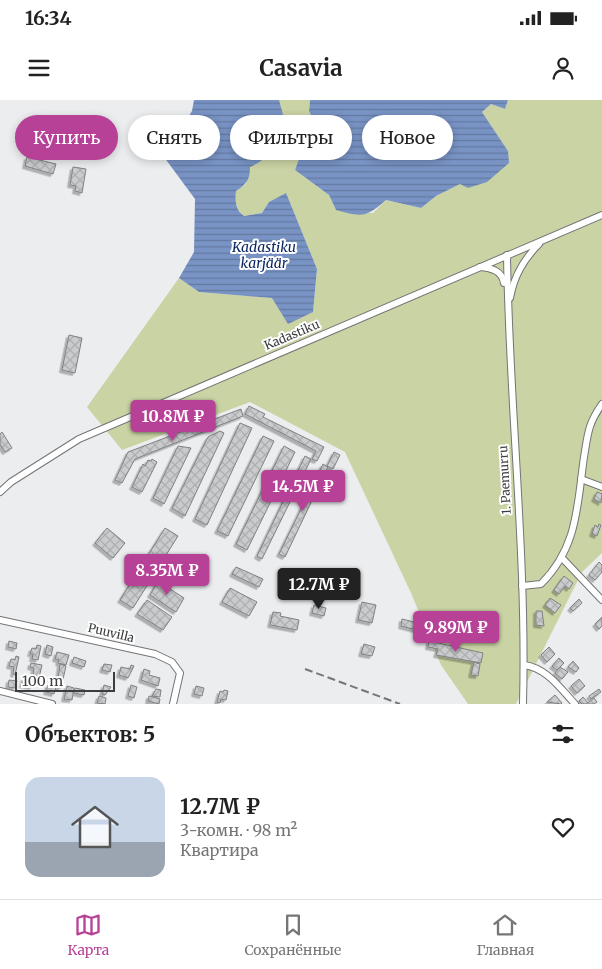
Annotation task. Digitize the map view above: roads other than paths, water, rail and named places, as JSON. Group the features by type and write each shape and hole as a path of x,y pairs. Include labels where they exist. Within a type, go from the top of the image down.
{"street":[{"name":"Kadastiku","path":"0,492 11,482 79,439 602,215"},
{"path":"508,314 514,281 522,263 540,243"},
{"name":"1. Paemurru","path":"507,256 508,314 522,586 523,704"},
{"path":"478,267 489,268 502,276 508,314"},
{"path":"522,586 541,584 563,559 573,527 590,421 602,404"},
{"path":"581,479 602,487"},
{"path":"563,559 602,600"},
{"name":"Puuvilla","path":"0,620 155,654 172,662 180,673 173,704"},
{"path":"524,665 535,666 544,671 575,704"},
{"path":"0,691 52,704"}],"water":[{"name":"Kadastiku karjäär","path":"194,100 279,100 283,115 230,115 230,160 262,160 250,167 247,181 236,191 236,205 244,216 262,213 269,202 286,193 317,269 313,312 288,324 272,298 199,292 179,278 194,252 195,199 166,160 220,160 220,115 190,115"},
{"path":"310,100 508,100 505,109 491,104 482,112 508,151 509,163 487,182 468,188 460,184 436,196 421,208 386,200 368,213 358,215 336,210 329,195 295,170 299,160 352,160 352,115 311,115 309,111"}],"railway":[{"path":"305,669 400,704"}]}
